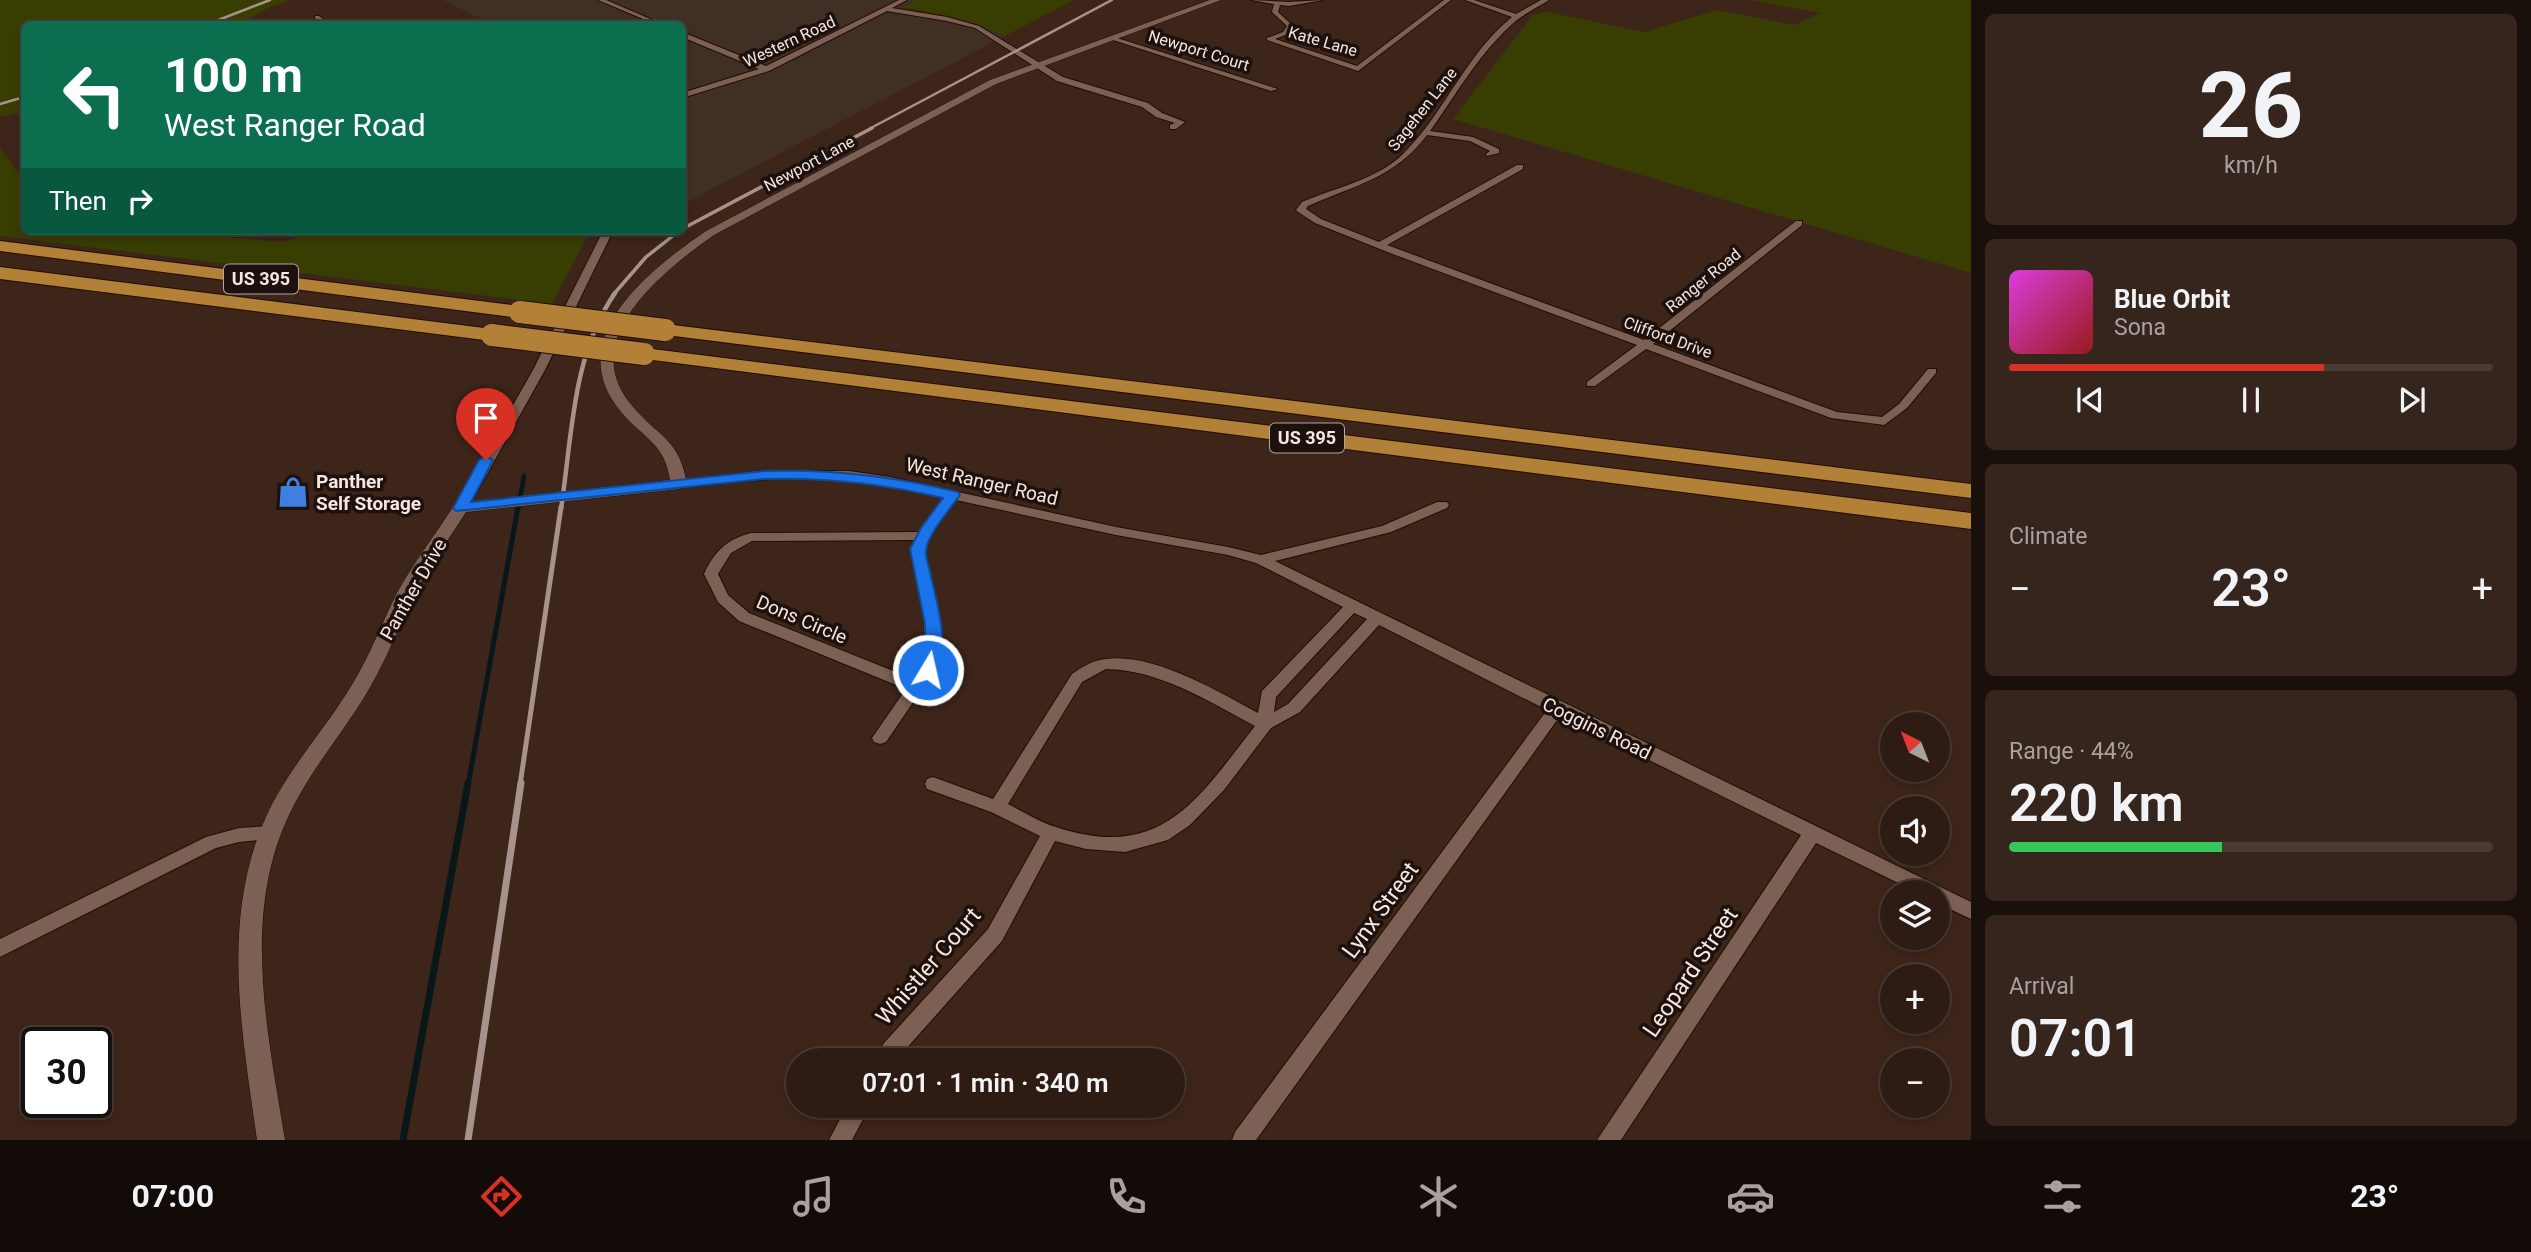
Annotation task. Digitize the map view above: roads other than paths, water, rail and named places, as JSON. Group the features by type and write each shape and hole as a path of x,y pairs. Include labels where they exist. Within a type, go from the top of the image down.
{"highway":[{"name":"US 395","path":"1,246 1971,491"},
{"name":"US 395","path":"0,273 1971,521"}],"street":[{"path":"601,0 652,21"},
{"name":"Western Road","path":"686,95 766,69 904,0"},
{"name":"Newport Lane","path":"679,484 675,460 668,449 616,395 607,372 606,357 611,338 635,295 679,255 724,225 993,82 1217,0"},
{"path":"1254,0 1277,4 1305,4 1320,0"},
{"name":"Kate Lane","path":"1277,4 1275,12 1290,26 1286,33 1269,39 1358,69 1448,0"},
{"path":"1468,0 1515,16"},
{"name":"Sagehen Lane","path":"1301,210 1305,204 1398,162 1425,132 1515,16 1531,5 1546,0"},
{"path":"886,9 971,25 989,33 1060,79 1145,106 1159,115 1181,122 1173,127"},
{"path":"317,17 323,21"},
{"path":"686,36 766,69"},
{"name":"Newport Court","path":"1115,39 1274,89"},
{"path":"1425,132 1441,137 1458,136 1477,140 1496,151 1490,154"},
{"path":"1380,245 1521,167"},
{"name":"Clifford Drive","path":"1301,210 1318,222 1835,415 1884,421 1903,406 1932,371"},
{"name":"Ranger Road","path":"1591,384 1799,223"},
{"name":"Panther Drive","path":"271,1140 249,988 249,939 258,883 271,833 295,783 362,685 408,590 461,508 539,370 606,235"},
{"name":"West Ranger Road","path":"461,508 765,475 814,473 890,481 1261,560 1386,529 1442,505"},
{"path":"880,738 928,670 934,652 933,624 917,549 923,536 953,495"},
{"name":"Dons Circle","path":"916,687 744,617 725,604 716,591 711,574 719,555 734,542 751,537 923,536"},
{"name":"Coggins Road","path":"1261,560 1910,880"},
{"path":"1265,724 1268,695 1352,606"},
{"path":"933,784 997,807 1051,833 1086,842 1125,845 1162,835 1184,820 1218,785 1265,724 1294,708 1377,618"},
{"path":"997,807 1077,678 1090,669 1105,664 1130,664 1193,687 1265,724"},
{"name":"Lynx Street","path":"1243,1140 1557,708"},
{"name":"Leopard Street","path":"1608,1140 1813,832"},
{"path":"0,948 212,842 239,835 271,833"},
{"name":"Whistler Court","path":"894,1048 995,935 1051,833"},
{"name":"Coggins Road","path":"1950,899 1970,908"},
{"path":"840,1140 852,1118"}],"waterway":[{"path":"518,509 524,476"},
{"path":"468,785 518,507"},
{"path":"403,1140 468,783"}],"railway":[{"path":"216,21 270,0"},
{"path":"869,129 1112,0"},
{"path":"0,104 21,98"},
{"path":"686,227 872,128"},
{"path":"613,295 646,257 674,235"},
{"path":"561,509 582,370 601,317 615,293"},
{"path":"520,785 561,507"},
{"path":"468,1140 521,783"}],"place":[{"name":"Panther Self Storage","path":"293,492"}]}
